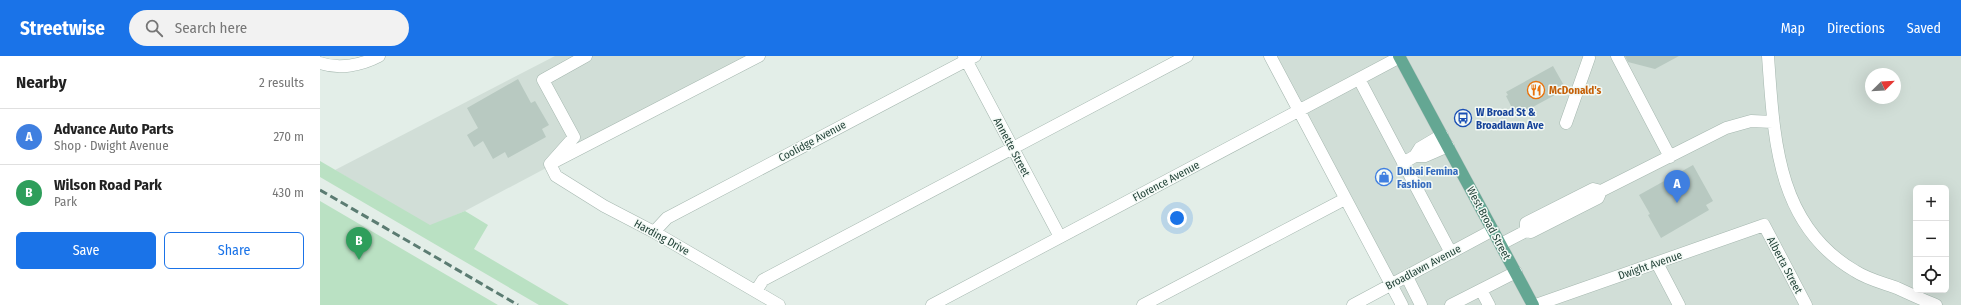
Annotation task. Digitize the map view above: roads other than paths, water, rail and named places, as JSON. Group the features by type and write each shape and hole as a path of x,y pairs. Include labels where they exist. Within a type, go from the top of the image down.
{"main road":[{"name":"West Broad Street","path":"1400,56 1535,305"}],"street":[{"path":"320,63 337,66 352,65 367,62 379,56"},
{"path":"550,164 574,137 543,80 586,56"},
{"path":"550,164 759,56"},
{"path":"756,291 763,280 1187,56"},
{"path":"1270,56 1402,305"},
{"name":"Florence Avenue","path":"932,305 1400,56"},
{"path":"1617,56 1670,157"},
{"path":"1768,56 1773,122 1785,183 1798,213 1813,237 1835,258 1854,271 1936,305"},
{"name":"Annette Street","path":"968,58 1012,148 1060,238"},
{"name":"Coolidge Avenue","path":"654,232 667,218 968,58"},
{"path":"1566,122 1589,58"},
{"path":"1358,79 1450,253"},
{"path":"1501,244 1526,231 1526,223 1593,189 1601,191 1726,128 1751,121 1773,122"},
{"path":"1403,163 1415,156 1420,148 1442,135"},
{"path":"1415,156 1425,156 1448,146"},
{"name":"Harding Drive","path":"550,164 556,176 604,206 654,232 779,305"},
{"path":"1143,305 1345,199"},
{"name":"Dwight Avenue","path":"1535,305 1764,225"},
{"name":"Alberta Street","path":"1764,225 1806,305"},
{"name":"Broadlawn Avenue","path":"1353,305 1493,230"},
{"path":"1657,263 1679,305"},
{"path":"1451,305 1516,272"},
{"path":"1407,276 1421,305"},
{"path":"1481,290 1489,305"}],"railway":[{"path":"320,190 518,305"}],"place":[{"name":"McDonald's","path":"1536,90"},
{"name":"W Broad St & Broadlawn Ave","path":"1463,118"},
{"name":"Dubai Femina Fashion","path":"1384,177"},
{"name":"Advance Auto Parts","path":"1677,203"},
{"name":"Wilson Road Park","path":"359,260"}]}
